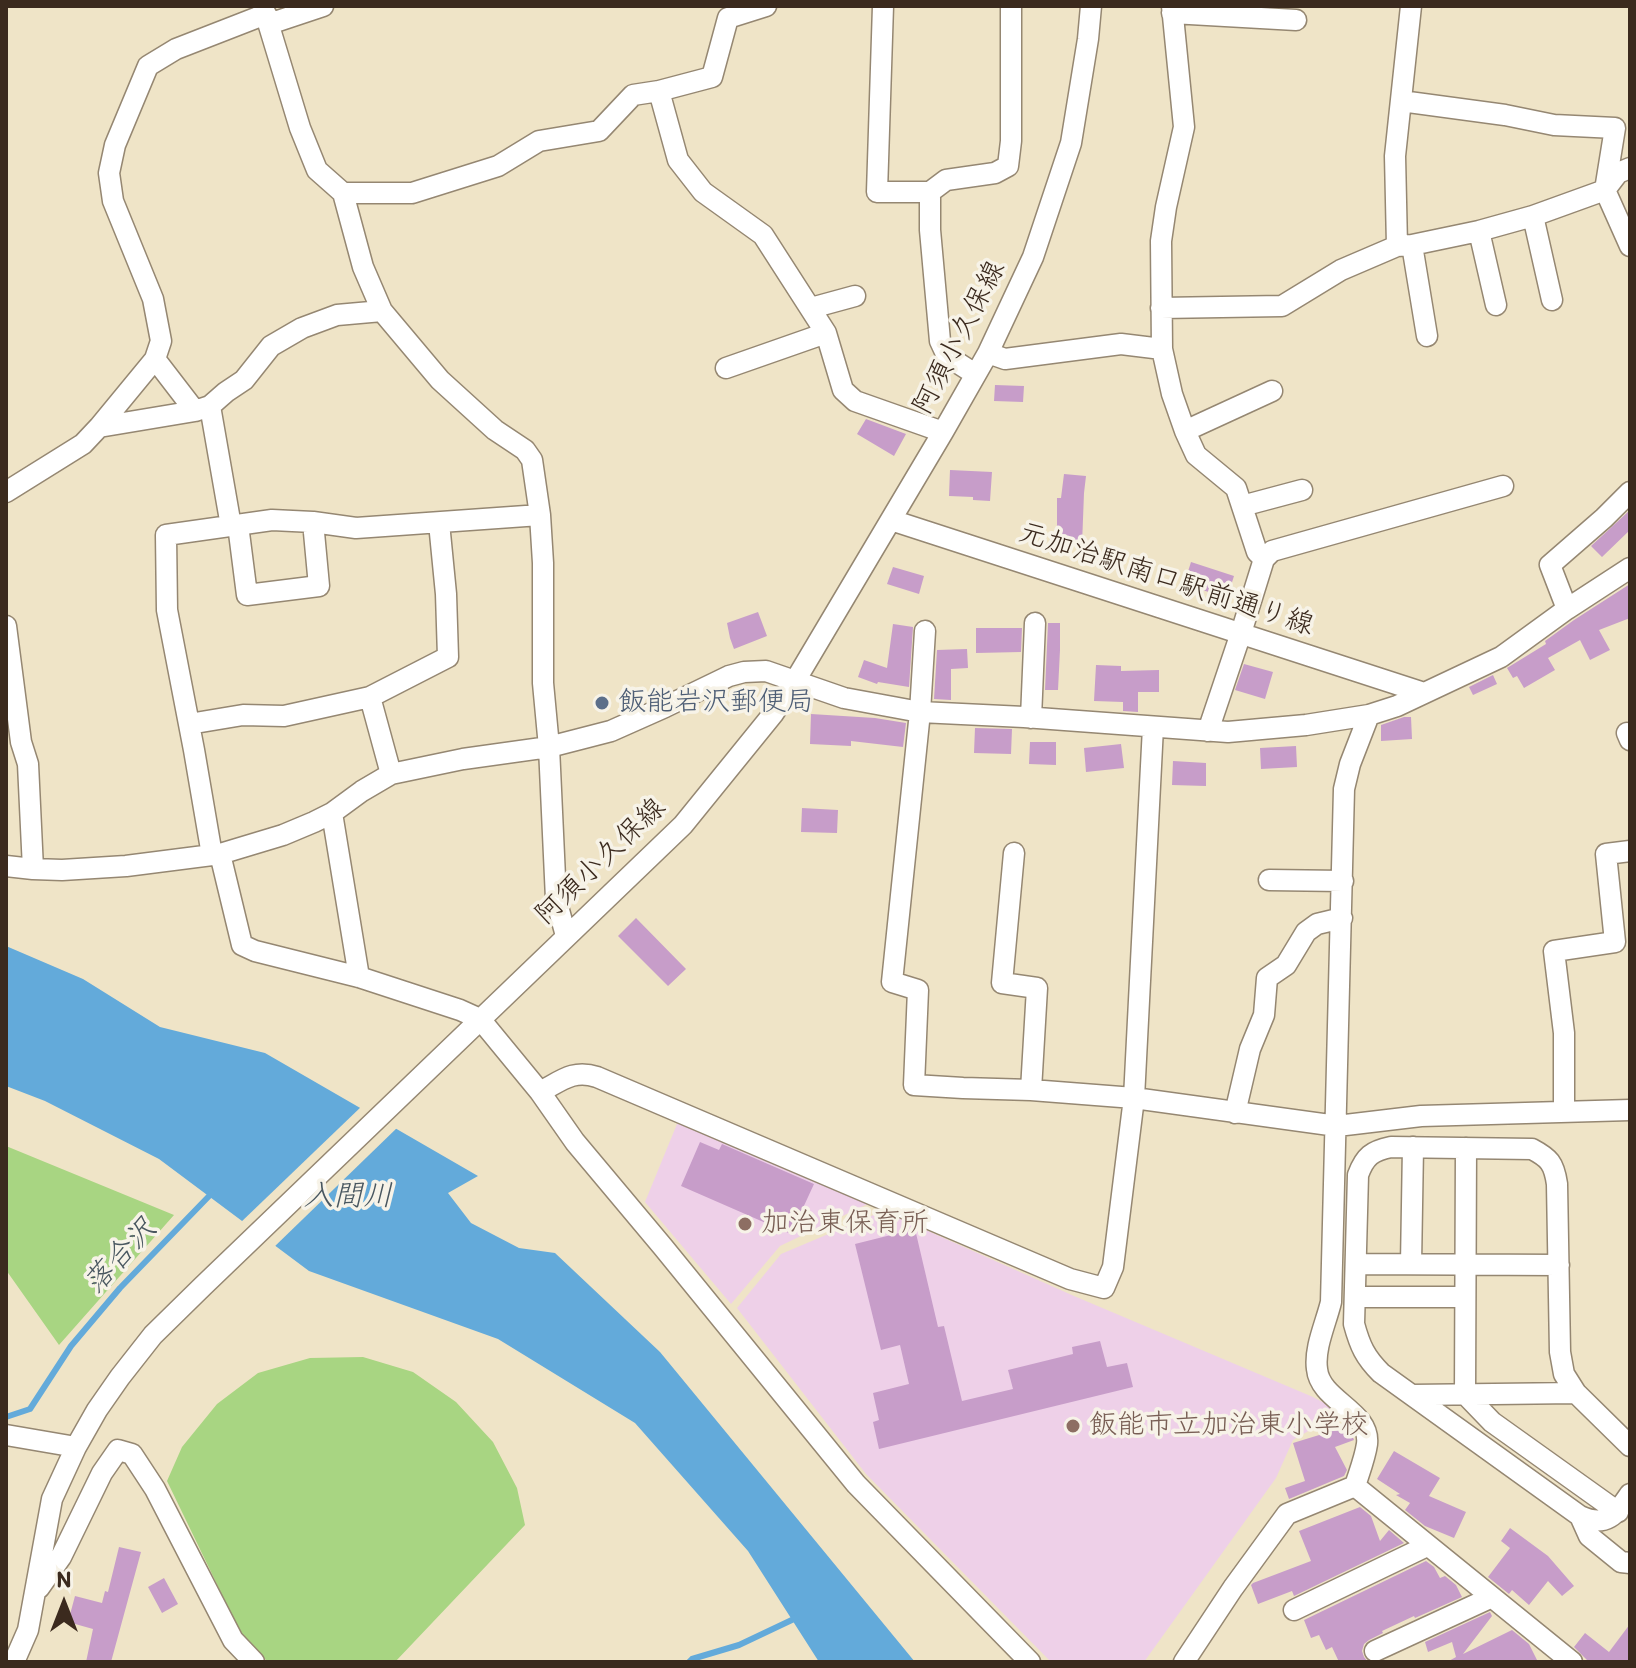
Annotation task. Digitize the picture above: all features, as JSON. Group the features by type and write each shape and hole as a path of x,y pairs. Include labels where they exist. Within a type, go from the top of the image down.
{"street":[{"path":"6,492 83,444 155,359 161,341 153,299 113,201 109,173 115,145 148,66 176,49 266,14 323,6"},
{"path":"343,193 412,193 498,166 539,141 599,131 633,95 712,77 726,12 766,6"},
{"path":"883,6 877,192 930,192 946,180 995,173 1008,166 1011,141 1011,6"},
{"name":"阿須小久保線","path":"14,1662 28,1630 52,1499 97,1410 128,1366 153,1335 203,1286 683,825 773,714 795,681 988,353 1033,257 1071,143 1091,6"},
{"path":"1411,6 1395,156 1404,246 1427,336"},
{"path":"1264,559 1257,552 1236,488 1196,455 1172,394 1162,349 1161,241 1184,127 1172,10 1296,20"},
{"path":"266,14 300,128 317,170 343,193 363,267 382,311 440,380 495,430 530,454 540,515 543,563 543,683 556,899 566,936"},
{"path":"659,91 678,160 703,192 763,235 826,333 843,390 855,401 943,432"},
{"path":"1401,101 1554,125 1615,128 1605,190 1630,246"},
{"path":"1161,308 1282,306 1341,270 1404,246 1533,216 1605,190 1618,173 1630,168"},
{"path":"930,192 930,230 940,341 947,356 975,374"},
{"path":"1533,216 1552,300"},
{"path":"1479,231 1496,305"},
{"path":"811,308 855,296"},
{"path":"99,427 202,408 244,380 271,346 302,328 337,315 382,311"},
{"path":"726,368 826,333"},
{"path":"988,353 1005,359 1121,344 1162,349"},
{"path":"155,359 202,408 234,525 247,595 319,586 313,522"},
{"path":"1185,431 1272,391"},
{"path":"1208,731 1264,559 1272,551 1503,486"},
{"path":"1242,506 1302,490"},
{"path":"1567,609 1550,565 1630,492"},
{"path":"540,515 356,528 272,520 166,535 167,610 216,855 242,945 359,977 480,1019 540,1092 575,1142 856,1484 1030,1662"},
{"name":"元加治駅南口駅前通り線","path":"891,520 1424,693"},
{"path":"189,724 243,715 284,716 370,697 448,657 439,523"},
{"path":"6,866 62,870 216,855 283,835 332,813 391,774 463,759 549,747 611,731 729,676 744,672 766,671 844,698 920,712 1228,732 1369,715 1397,706 1501,657 1630,568"},
{"path":"1031,718 1035,623"},
{"path":"6,626 21,742 28,764 33,869"},
{"path":"925,631 920,712 892,982 918,990 914,1085 1134,1098 1337,1126 1421,1116 1630,1110"},
{"path":"370,697 391,774"},
{"path":"1355,1486 1368,1442 1363,1424 1329,1391 1317,1373 1317,1356 1331,1302 1344,789 1369,715"},
{"path":"540,1092 569,1076 585,1073 597,1077 1070,1279 1104,1288 1113,1267 1134,1098 1153,727"},
{"path":"332,813 359,977"},
{"path":"1564,1112 1564,1033 1554,951 1615,942 1606,854 1630,851"},
{"path":"1014,853 1002,983 1037,988 1031,1090"},
{"path":"1269,880 1343,881"},
{"path":"1235,1113 1250,1049 1264,1015 1267,978 1286,965 1306,932 1317,924 1342,918"},
{"path":"1630,1446 1576,1393 1564,1374 1560,1352 1557,1184 1555,1170 1547,1157 1532,1149 1391,1147 1377,1150 1363,1160 1358,1175 1354,1324 1359,1344 1368,1360 1381,1373 1580,1516 1591,1521 1602,1520 1618,1512 1630,1494"},
{"path":"1411,1264 1413,1147"},
{"path":"1466,1148 1465,1394 1492,1422 1618,1512"},
{"path":"1356,1264 1559,1265"},
{"path":"1355,1297 1465,1297"},
{"path":"1412,1395 1576,1393"},
{"path":"6,1435 76,1447"},
{"path":"35,1594 61,1557 107,1465 118,1450 132,1454 155,1489 233,1640 254,1662"},
{"path":"1355,1486 1566,1658"},
{"path":"1184,1662 1287,1514 1355,1486"},
{"path":"1580,1516 1589,1536 1621,1562 1630,1563"},
{"path":"1294,1610 1427,1546"},
{"path":"1375,1651 1490,1598"},
{"path":"1541,1662 1566,1658"}],"shaded area":[{"name":"加治東保育所","path":"693,1123 876,1200 780,1246 731,1304 645,1202 677,1124"},
{"name":"飯能市立加治東小学校","path":"883,1211 1313,1397 1341,1412 1293,1440 1276,1478 1144,1662 1051,1662 866,1474 737,1308 781,1254"}],"green space":[{"path":"6,1146 174,1215 59,1345 6,1270"},
{"path":"363,1357 413,1372 456,1402 493,1442 517,1488 525,1525 395,1662 268,1662 241,1634 167,1481 182,1447 217,1404 258,1373 310,1358"}],"water":[{"name":"入間川","path":"6,946 83,979 160,1027 265,1053 478,1176 448,1193 471,1223 519,1248 555,1253 660,1352 915,1662 819,1662 748,1551 635,1423 498,1339 309,1271 159,1159 45,1101 6,1086"}],"pier":[{"path":"363,1105 399,1126 272,1249 239,1224"}],"building":[{"path":"995,385 1024,386 1023,402 994,401"},
{"path":"866,419 906,434 894,456 857,434"},
{"path":"950,470 992,472 990,501 949,496"},
{"path":"1064,474 1086,476 1082,545 1057,545 1057,498 1061,498"},
{"path":"1630,510 1630,530 1602,557 1591,546"},
{"path":"1191,562 1234,576 1227,598 1184,584"},
{"path":"893,567 924,576 919,594 887,584"},
{"path":"1630,584 1630,618 1599,630 1610,650 1590,660 1580,640 1548,658 1555,670 1524,688 1517,676 1513,678 1507,668"},
{"path":"758,612 767,636 734,649 727,623"},
{"path":"1048,623 1060,623 1058,690 1045,690"},
{"path":"893,624 913,627 909,687 877,684 858,677 864,660 887,668"},
{"path":"976,628 1022,628 1021,652 976,653"},
{"path":"967,649 968,668 951,669 951,700 934,699 937,650"},
{"path":"1244,664 1273,672 1265,699 1235,690"},
{"path":"1096,665 1121,666 1121,671 1159,670 1159,692 1138,692 1138,712 1123,711 1123,702 1094,701"},
{"path":"1493,675 1497,684 1473,695 1469,687"},
{"path":"811,714 906,723 903,747 851,741 851,746 810,744"},
{"path":"1411,717 1412,739 1381,741 1381,725"},
{"path":"975,728 1012,729 1011,754 974,753"},
{"path":"1030,742 1056,742 1056,765 1029,764"},
{"path":"1121,744 1124,768 1086,772 1084,748"},
{"path":"1296,746 1297,767 1261,769 1260,748"},
{"path":"1173,761 1206,763 1206,786 1172,785"},
{"path":"802,808 838,810 837,833 801,832"},
{"path":"636,918 686,969 668,986 618,936"},
{"path":"700,1142 719,1150 722,1144 814,1184 791,1234 681,1186"},
{"path":"915,1229 938,1327 944,1326 962,1401 1013,1389 1008,1370 1073,1354 1072,1347 1100,1341 1107,1367 1127,1363 1133,1387 879,1449 873,1422 879,1420 873,1393 909,1384 900,1345 881,1350 855,1244"},
{"path":"1344,1423 1354,1440 1335,1447 1347,1470 1344,1476 1289,1499 1285,1488 1305,1481 1293,1443 1329,1432 1328,1429"},
{"path":"1394,1451 1440,1478 1429,1496 1466,1512 1454,1538 1425,1526 1405,1510 1410,1503 1377,1479"},
{"path":"1360,1507 1371,1516 1380,1541 1389,1530 1404,1543 1294,1596 1292,1591 1258,1604 1251,1585 1253,1583 1311,1561 1299,1531"},
{"path":"1510,1528 1548,1556 1574,1586 1562,1596 1548,1581 1529,1605 1512,1590 1509,1594 1488,1577 1510,1548 1501,1541"},
{"path":"119,1547 141,1552 111,1662 86,1662 93,1629 68,1622 75,1596 102,1603 105,1591 108,1592"},
{"path":"1426,1561 1440,1578 1445,1576 1456,1585 1462,1597 1382,1631 1364,1644 1362,1651 1368,1662 1339,1662 1332,1647 1326,1650 1319,1635 1311,1638 1304,1620"},
{"path":"164,1578 178,1604 162,1613 148,1587"},
{"path":"1490,1612 1492,1616 1463,1654 1512,1630 1529,1644 1538,1662 1447,1662 1456,1657 1452,1642 1428,1652 1425,1642"},
{"path":"1630,1624 1630,1662 1589,1662 1574,1647 1585,1633 1609,1652"}],"waterway":[{"name":"落合沢","path":"6,1417 30,1409 71,1346 120,1288 212,1193"},
{"path":"689,1662 739,1645 796,1618"}],"place":[{"name":"飯能岩沢郵便局","path":"602,703"},
{"name":"加治東保育所","path":"745,1224"},
{"name":"飯能市立加治東小学校","path":"1073,1426"}]}
